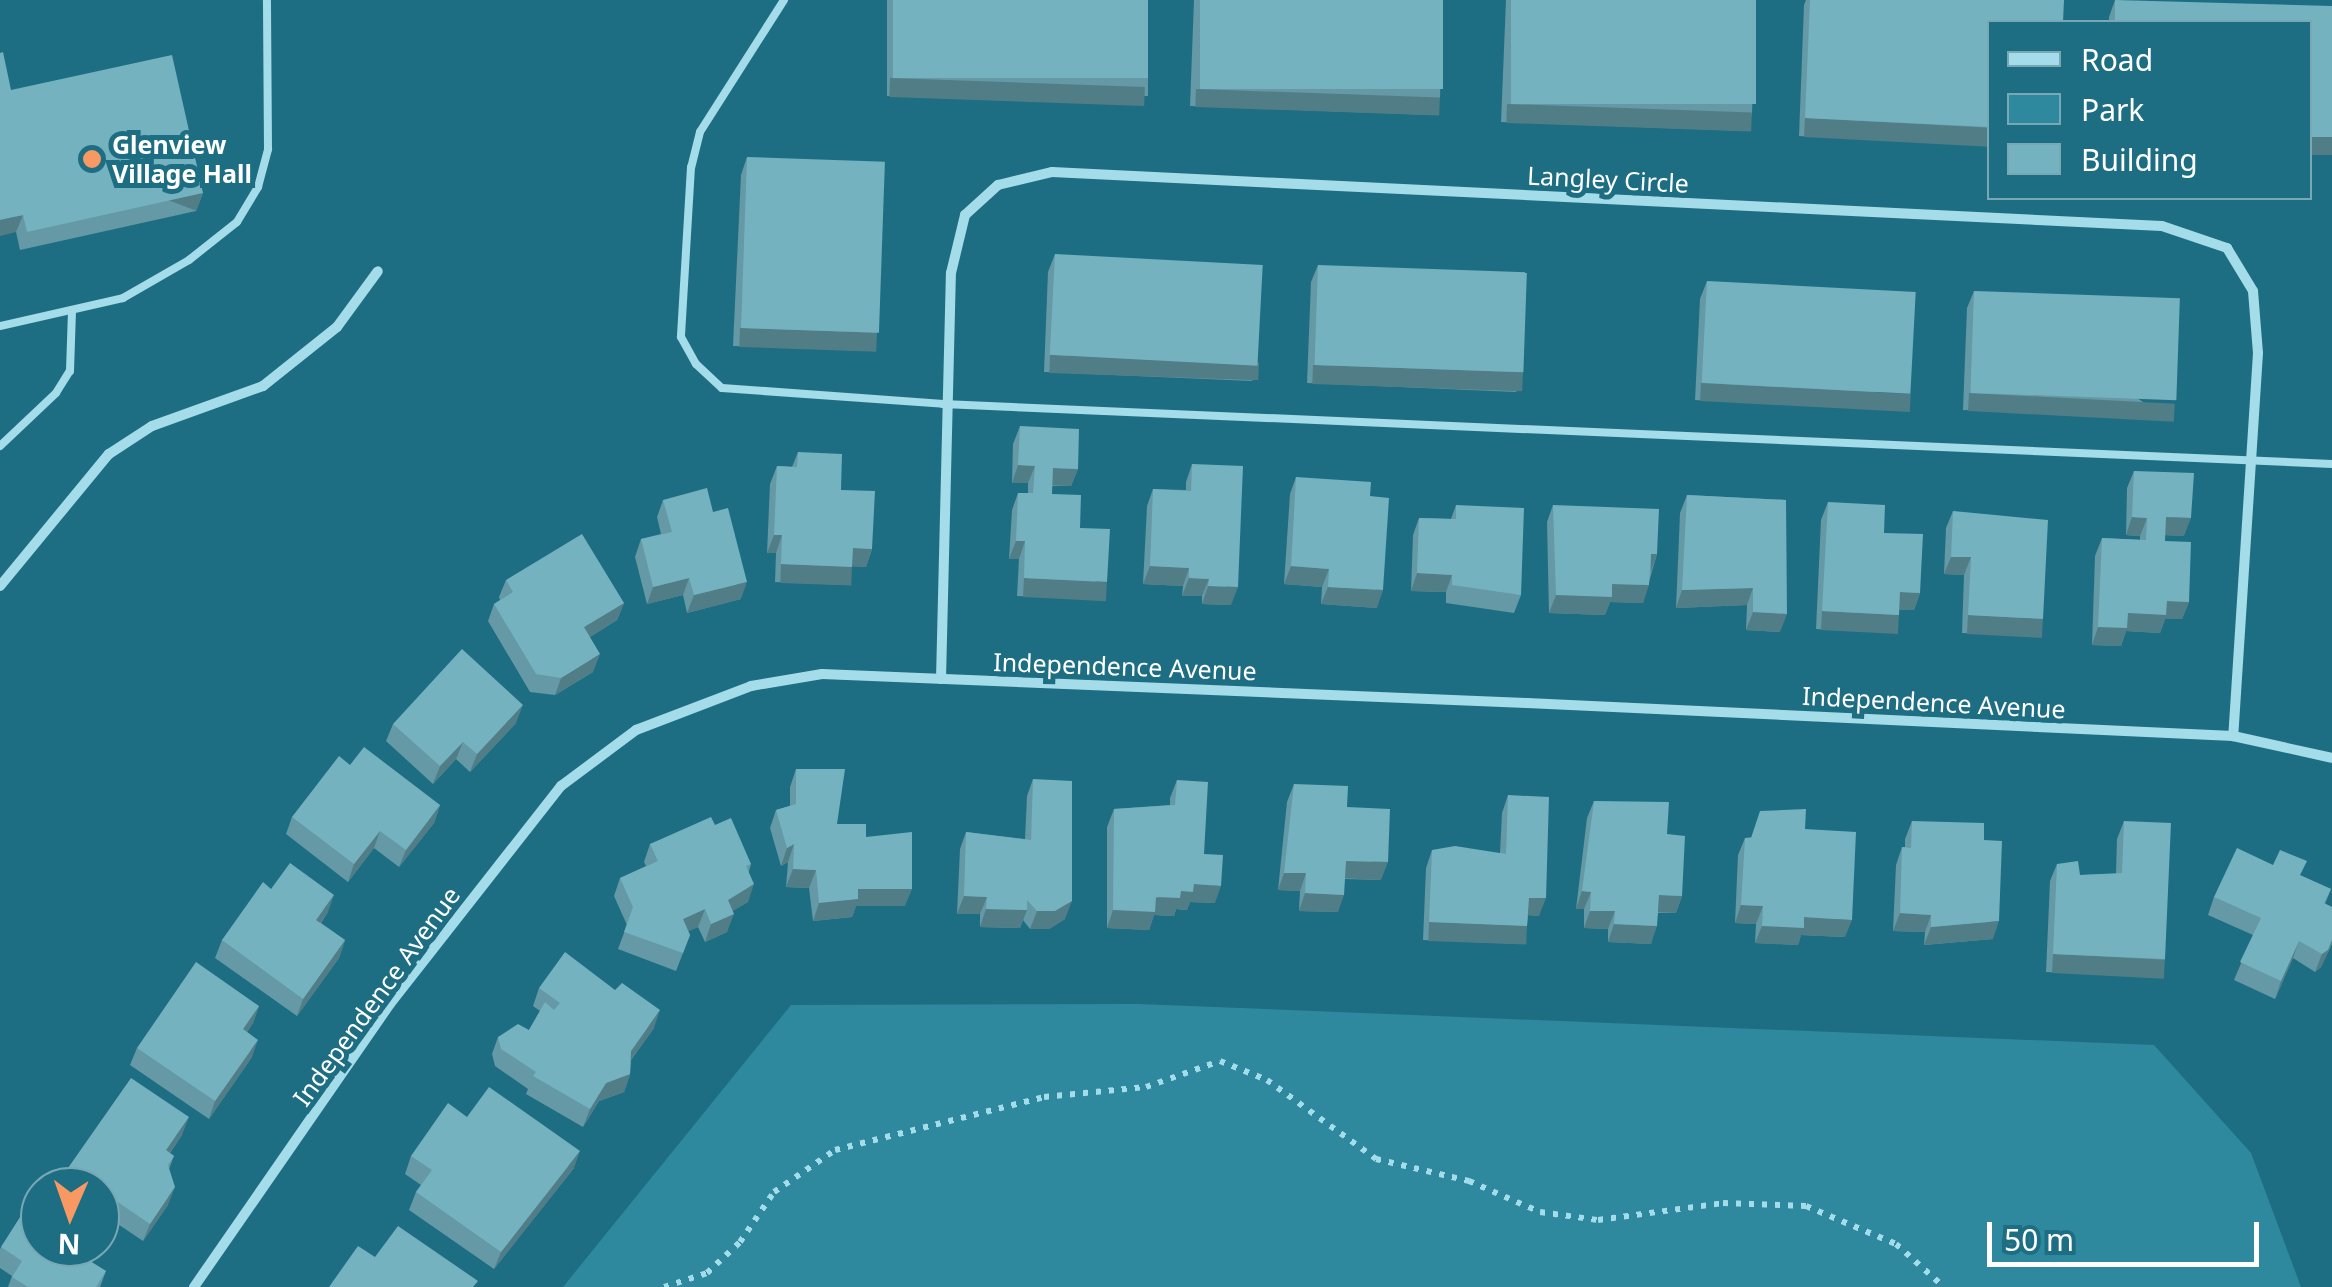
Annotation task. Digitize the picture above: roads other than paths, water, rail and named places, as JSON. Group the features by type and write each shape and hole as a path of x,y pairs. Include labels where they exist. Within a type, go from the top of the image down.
{"street":[{"name":"Langley Circle","path":"941,678 943,404 952,273 965,215 998,185 1052,172 2162,226 2227,248 2253,291 2258,353 2233,736"},
{"path":"0,586 109,454 152,426 263,386 336,328 378,270"},
{"name":"Independence Avenue","path":"194,1287 390,1004 560,786 636,730 752,686 822,674 941,678 2233,736 2332,758"}],"lane":[{"path":"0,326 122,298 189,260 236,222 258,188 268,149 267,0"},
{"path":"784,0 700,132 691,167 681,337 696,364 722,388 943,404 2332,464"},
{"path":"0,446 56,393 70,371 72,310"}],"place":[{"name":"Glenview Village Hall","path":"92,159"}]}
